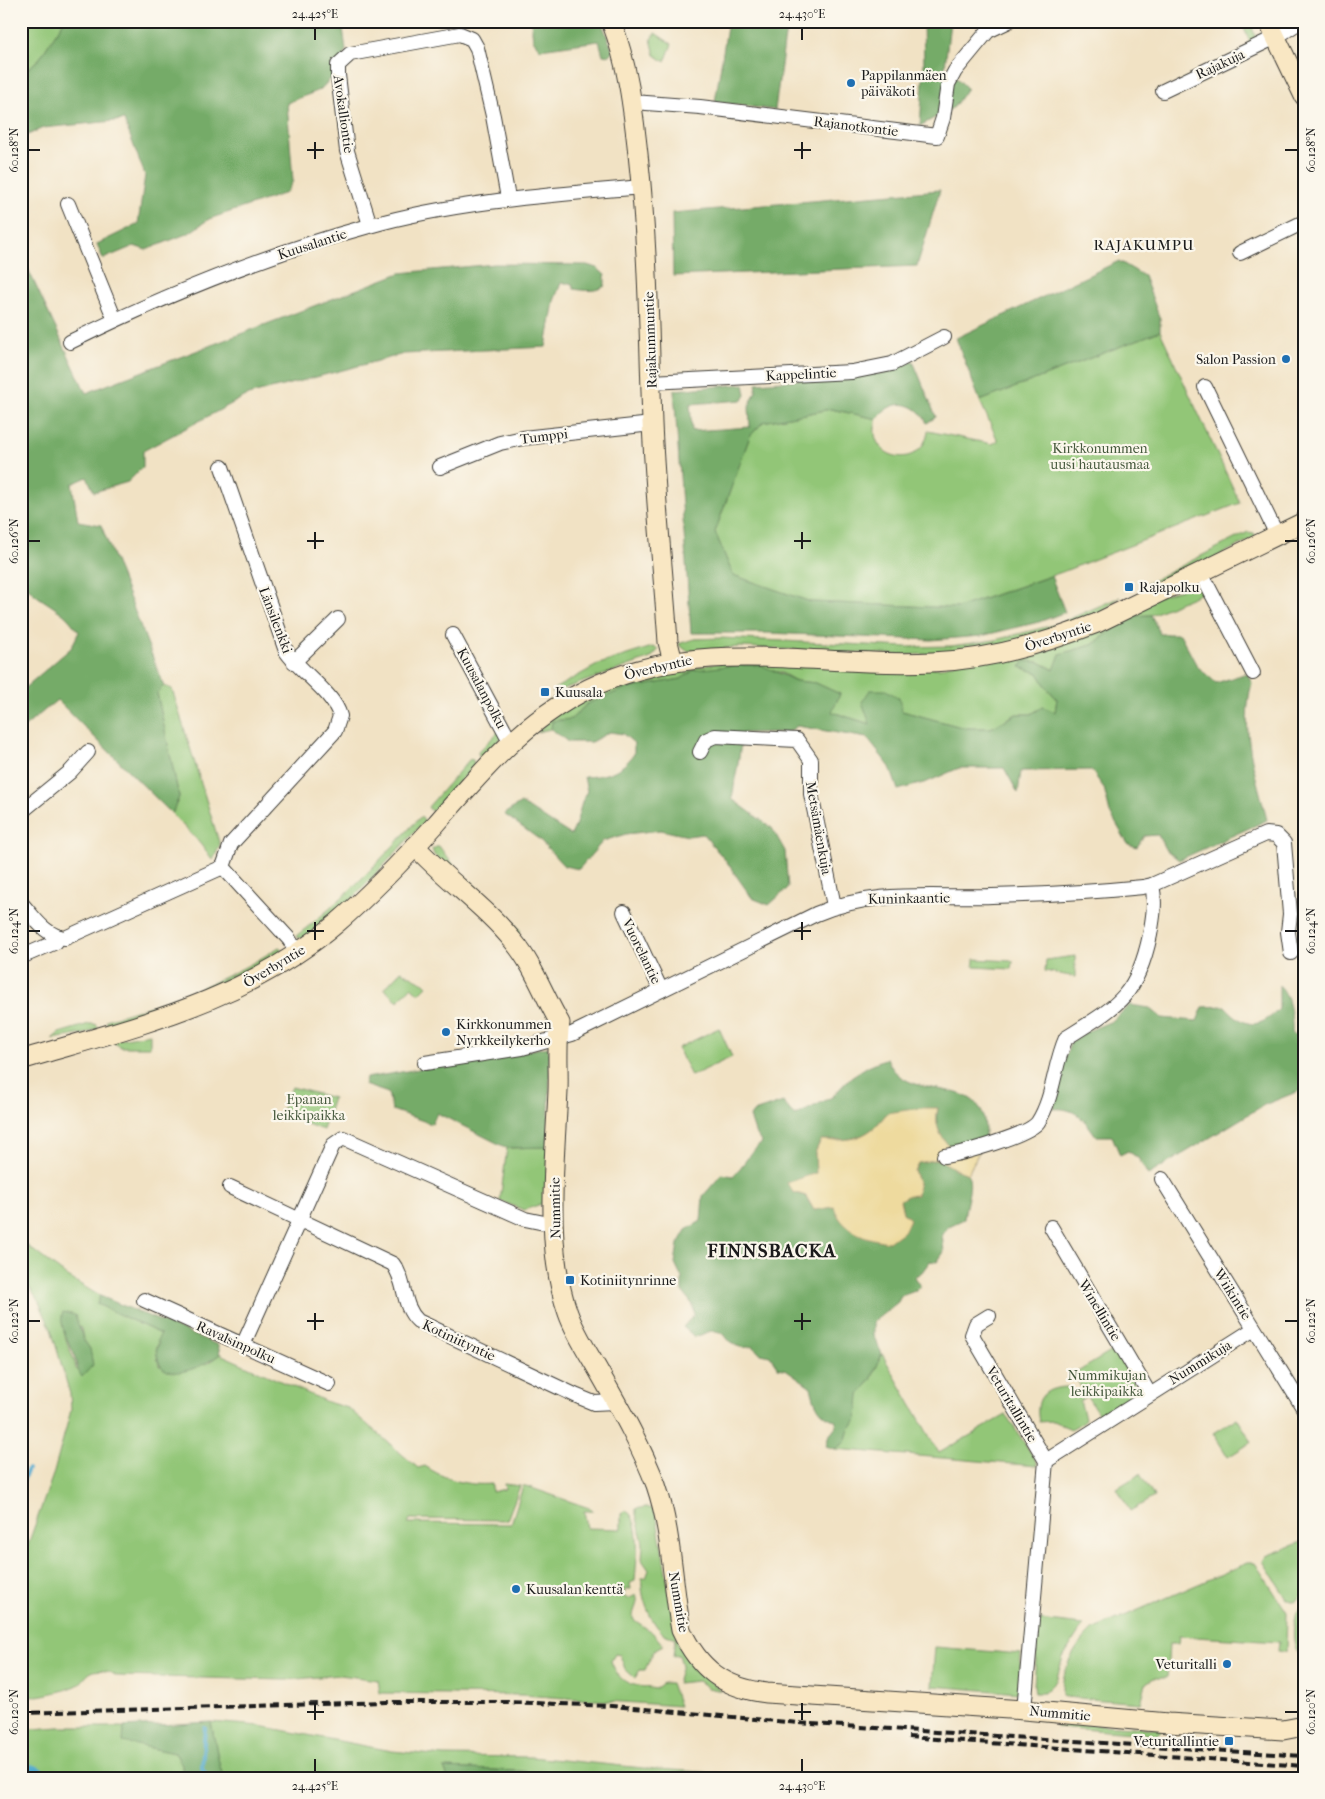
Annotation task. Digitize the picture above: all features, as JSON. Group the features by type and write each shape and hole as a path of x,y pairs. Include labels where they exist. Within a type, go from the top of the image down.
{"street":[{"name":"Rajakummuntie","path":"611,21 621,50 632,102 642,186 646,233 652,424 668,642 673,662"},
{"name":"Rajanotkontie","path":"632,102 700,107 937,136 943,118 948,84 955,71 988,31 1009,21"},
{"name":"Rajakuja","path":"1163,90 1272,29 1302,21"},
{"path":"1272,29 1304,96"},
{"name":"Avokalliontie","path":"370,225 347,151 338,75 338,65 350,54 460,34 472,39 477,48 493,116 508,198"},
{"name":"Kuusalantie","path":"70,342 116,320 253,264 370,225 508,198 642,186"},
{"path":"68,204 116,320"},
{"path":"1240,253 1304,222"},
{"name":"Kappelintie","path":"651,382 852,372 892,364 944,337"},
{"path":"1205,387 1277,535"},
{"name":"Tumppi","path":"440,467 500,443 523,438 652,424"},
{"name":"Länsilenkki","path":"222,467 282,642 294,662 334,702 338,709 340,722 335,731 231,844 223,867"},
{"name":"Överbyntie","path":"21,1060 174,1015 239,987 298,954 362,900 415,846 510,741 554,707 573,696 624,674 673,662 725,656 930,662 996,655 1066,635 1089,626 1304,522"},
{"path":"1201,573 1253,673"},
{"path":"294,662 338,619"},
{"name":"Kuusalanpolku","path":"454,635 510,741"},
{"name":"Metsämäenkuja","path":"700,752 706,740 715,736 797,740 811,760 811,794 834,906"},
{"path":"21,812 70,772 88,752"},
{"name":"Kuninkaantie","path":"425,1063 522,1048 580,1030 834,906 867,898 890,896 1021,896 1089,892 1152,885 1266,834 1276,835 1284,843 1289,924"},
{"name":"Nummitie","path":"415,846 494,920 514,942 540,984 547,1001 550,1026 557,1038 554,1225 561,1286 568,1314 638,1444 659,1496 667,1524 681,1630 701,1663 715,1676 747,1691 1273,1729 1293,1729 1304,1726"},
{"path":"21,903 45,930 65,938 223,867 289,939 298,954"},
{"path":"944,1156 957,1154 1026,1132 1038,1122 1049,1094 1066,1038 1094,1022 1118,1003 1129,992 1141,972 1153,918 1155,895 1152,885"},
{"name":"Vuorelantie","path":"624,912 661,990"},
{"path":"1291,953 1289,924 1304,923"},
{"path":"21,958 52,944 59,937"},
{"path":"243,1345 333,1145 343,1138 525,1218 554,1225"},
{"name":"Wiikintie","path":"1162,1179 1304,1409"},
{"name":"Kotiniityntie","path":"230,1187 393,1264 401,1277 407,1307 418,1321 594,1403 615,1402"},
{"name":"Winellintie","path":"1052,1226 1149,1393"},
{"name":"Ravalsinpolku","path":"144,1300 329,1384"},
{"name":"Veturitallintie","path":"989,1316 976,1324 972,1335 1046,1461"},
{"name":"Nummikuja","path":"1046,1461 1149,1393 1254,1329"},
{"path":"1024,1710 1046,1461"}],"green space":[{"path":"21,21 64,21 40,58 21,75"},
{"path":"64,21 342,21 346,50 334,75 320,90 287,103 293,181 286,193 209,219 189,233 146,250 134,246 103,259 97,244 138,224 145,175 124,120 43,128 21,138 21,75 40,58"},
{"path":"531,21 601,21 613,51 608,56 603,55 599,41 540,49 533,40"},
{"path":"728,21 787,21 775,110 715,102"},
{"path":"923,21 950,21 945,67 967,88 954,107 920,126 924,66"},
{"path":"1241,21 1250,21 1256,39 1251,45"},
{"path":"655,33 672,44 665,62 655,55 651,39"},
{"path":"940,190 917,266 673,276 672,213"},
{"path":"21,254 86,393 400,273 495,264 587,265 597,268 605,275 605,286 586,291 574,289 571,283 561,283 554,301 546,347 404,354 248,395 143,451 143,467 128,482 94,492 87,477 72,484 78,521 101,525 164,686 157,693 179,797 172,814 57,700 21,730 21,691 71,648 79,632 63,614 38,597 26,585 23,578 24,556 21,554"},
{"path":"1119,261 1144,276 1160,319 1160,331 980,401 956,338"},
{"name":"Kirkkonummen uusi hautausmaa","path":"1160,331 1240,503 1062,572 957,608 811,602 733,575 715,532 750,436 763,422 831,409 877,419 875,432 878,443 885,451 895,456 915,453 923,444 928,431 992,444 998,441 980,401"},
{"path":"913,361 936,417 927,423 917,410 903,404 889,408 877,419 831,409 763,422 750,436 715,532 733,575 811,602 957,608 1051,576 1065,612 1039,622 981,636 931,640 768,633 691,633 674,390 744,384 746,395 743,400 690,404 692,431 750,427 749,406 756,391 757,383 887,373"},
{"path":"1248,532 1254,533 1256,537 1186,572 1146,584"},
{"path":"1187,587 1196,588 1202,593 1151,615 1131,616 1092,645 1060,654 1055,670 1039,662 1025,661 1020,667 1038,673 1047,688 1057,699 1055,712 1043,707 1031,714 1016,714 991,728 965,728 902,711 870,724 832,712 840,694 816,683 796,681 780,672 694,670 681,679 624,689 587,704 571,719 552,721 551,729 537,732 557,712 627,679 737,660 940,668"},
{"path":"1120,597 1101,613 1009,645 958,653 903,655 740,647 687,651 678,644 694,639 721,638 907,647 951,646 995,640 1058,624"},
{"path":"1151,615 1160,634 1180,634 1197,666 1216,683 1247,673 1252,683 1248,700 1248,735 1250,752 1267,820 1179,860 1165,849 1158,835 1144,836 1137,847 1128,844 1110,813 1104,788 1091,770 1021,771 1018,793 1004,768 959,768 927,782 898,790 890,767 867,738 797,726 788,732 743,733 732,799 772,828 785,851 788,888 769,905 752,898 726,861 703,834 688,836 661,830 626,834 603,841 579,869 564,866 540,840 504,814 521,803 571,835 587,791 584,777 606,774 624,765 634,754 634,743 623,734 610,732 591,742 568,742 551,729 552,721 571,719 587,704 624,689 681,679 694,670 736,665 761,665 796,681 816,683 840,694 832,712 870,724 862,702 870,690 886,690 899,698 902,711 965,728 991,728 1017,714 1031,714 1043,707 1055,712 1057,699 1047,688 1038,673 1020,667 1025,661 1039,662 1054,670 1060,654 1092,645 1131,616"},
{"path":"652,647 659,649 651,658 552,693 554,689 599,664"},
{"path":"164,686 172,689 220,845 213,860 172,814 179,797 157,693"},
{"path":"499,731 502,737 483,757 479,757 478,752"},
{"path":"470,759 473,760 474,766 431,811 428,807"},
{"path":"421,816 425,821 344,908 305,938 297,938 296,936 330,909 361,879"},
{"path":"439,846 457,869 521,931 516,936 434,855 432,849"},
{"path":"279,947 282,949 278,957 220,989 108,1027 106,1020 151,1006 217,981"},
{"path":"1075,956 1075,977 1045,971 1046,960"},
{"path":"974,959 1013,961 1012,969 974,967"},
{"path":"401,971 427,986 419,994 411,987 398,1001 384,989"},
{"path":"1279,985 1286,994 1288,1001 1292,1034 1304,1036 1304,1089 1264,1105 1148,1175 1138,1158 1128,1151 1120,1155 1112,1136 1096,1136 1088,1125 1074,1112 1054,1109 1058,1075 1071,1042 1088,1031 1112,1021 1130,1005 1150,1008 1162,1018 1197,1021 1203,1007 1225,1006 1238,1018 1251,1024 1264,1021 1279,1009"},
{"path":"95,1024 99,1028 84,1034 52,1039 59,1033"},
{"path":"719,1028 732,1057 691,1076 678,1048"},
{"path":"150,1034 150,1047 121,1047 114,1043 113,1040"},
{"path":"548,1047 550,1071 548,1147 507,1148 437,1113 432,1124 392,1110 388,1093 364,1085 366,1078"},
{"path":"887,1058 897,1074 912,1083 963,1095 976,1103 984,1118 984,1142 950,1147 938,1129 938,1108 887,1113 873,1128 859,1137 842,1140 821,1140 815,1153 816,1173 798,1179 793,1192 805,1196 814,1210 834,1207 910,1219 903,1213 900,1199 919,1185 914,1171 918,1163 938,1159 968,1174 969,1179 964,1219 949,1226 942,1234 944,1252 937,1262 930,1261 922,1272 914,1277 920,1286 915,1291 901,1296 898,1302 873,1322 873,1335 882,1354 871,1380 859,1394 857,1419 849,1429 845,1442 835,1449 826,1446 828,1437 837,1426 835,1420 829,1418 818,1408 811,1387 787,1370 778,1368 770,1356 760,1354 753,1346 736,1346 724,1334 711,1331 695,1337 683,1327 694,1315 693,1305 682,1291 682,1278 675,1263 678,1244 686,1230 701,1221 703,1196 722,1174 733,1176 762,1143 756,1135 750,1117 754,1112 783,1102 795,1116 832,1097 851,1077 868,1066"},
{"name":"Epanan leikkipaikka","path":"292,1087 333,1098 323,1130 280,1114"},
{"path":"548,1147 547,1202 524,1210 500,1201 507,1148"},
{"path":"21,1241 68,1277 100,1296 97,1304 161,1334 156,1350 159,1366 209,1363 220,1354 327,1402 348,1408 418,1468 425,1466 441,1475 465,1483 492,1484 492,1492 505,1489 504,1484 520,1486 507,1520 410,1519 408,1523 511,1524 523,1486 592,1509 592,1511 584,1511 587,1528 621,1529 621,1514 626,1510 635,1524 637,1554 635,1581 630,1583 631,1589 626,1589 623,1596 628,1599 636,1595 637,1601 633,1619 653,1633 663,1645 654,1650 645,1670 640,1670 635,1678 625,1669 620,1655 615,1654 611,1661 619,1676 628,1683 655,1689 663,1683 671,1683 679,1706 522,1695 380,1693 378,1680 340,1675 286,1680 117,1676 100,1670 91,1672 78,1685 49,1694 21,1698 21,1564 54,1472 71,1410 70,1394 51,1329 39,1302 21,1275","holes":["64,1327 81,1328 83,1339 90,1349 88,1370 84,1373 76,1369"]},
{"path":"100,1296 218,1345 220,1354 196,1368 186,1371 168,1371 162,1367 158,1359 157,1348 159,1344 157,1340 161,1334 97,1304"},
{"path":"63,1312 75,1315 83,1339 90,1349 93,1365 82,1377 63,1328"},
{"name":"Nummikujan leikkipaikka","path":"1114,1350 1139,1391 1099,1415 1087,1396 1080,1401 1085,1418 1083,1422 1071,1429 1053,1421 1039,1422 1038,1406 1043,1395 1048,1391 1061,1387 1069,1387 1077,1395 1084,1391 1074,1374"},
{"path":"882,1354 939,1453 1006,1415 1037,1462 1037,1466 835,1449 845,1442 849,1429 857,1419 859,1394 871,1380"},
{"path":"1237,1418 1252,1442 1228,1457 1213,1433"},
{"path":"1140,1474 1154,1497 1130,1511 1117,1488"},
{"path":"646,1507 653,1509 656,1513 678,1644 698,1672 722,1691 708,1688 698,1681 677,1683 682,1665 679,1655 673,1656 675,1638 664,1634 654,1623 644,1600 642,1578 646,1578 649,1570 642,1560 643,1543 636,1509"},
{"path":"1304,1541 1304,1593 1292,1601 1287,1599 1263,1561 1266,1556"},
{"path":"1247,1563 1255,1563 1287,1612 1286,1652 1278,1651 1279,1642 1179,1636 1178,1644 1169,1644 1167,1678 1154,1678 1146,1683 1141,1703 1065,1697 1062,1695 1064,1677 1070,1659 1080,1643 1092,1630"},
{"path":"1304,1604 1304,1660 1296,1648 1294,1624 1296,1616"},
{"path":"1039,1620 1083,1625 1063,1657 1056,1681 1044,1693 1035,1693 1034,1685"},
{"path":"935,1647 1021,1654 1019,1693 932,1686"},
{"path":"211,1722 260,1726 392,1751 445,1756 531,1757 643,1768 788,1778 636,1778 636,1776 444,1768 448,1778 225,1778 220,1768"},
{"path":"211,1722 220,1768 225,1778 183,1778 182,1764 175,1753 123,1742 124,1727"},
{"path":"1056,1722 1162,1729 1157,1735 1056,1727"},
{"path":"59,1727 124,1727 124,1742 175,1753 182,1764 183,1778 21,1778 21,1730"},
{"path":"444,1768 636,1776 636,1778 448,1778"}],"sand":[{"path":"921,1108 938,1108 938,1129 950,1147 984,1142 968,1174 938,1159 918,1163 914,1171 919,1185 917,1195 907,1196 900,1200 903,1213 910,1219 905,1230 889,1242 871,1239 849,1228 834,1207 814,1210 806,1196 793,1192 787,1183 816,1173 815,1153 821,1140 842,1140 859,1137 880,1122 887,1113"}],"waterway":[{"path":"21,1486 28,1469"},
{"path":"205,1728 202,1768 208,1778"},
{"path":"21,1776 32,1775 38,1778"}],"railway":[{"path":"21,1713 386,1702 508,1702 612,1706 798,1723 1304,1756"},
{"path":"908,1737 1304,1766"}],"place":[{"name":"Pappilanmäen päiväkoti","path":"851,83"},
{"name":"Salon Passion","path":"1286,359"},
{"name":"Rajapolku","path":"1129,587"},
{"name":"Kuusala","path":"545,692"},
{"name":"Kirkkonummen Nyrkkeilykerho","path":"446,1032"},
{"name":"Kotiniitynrinne","path":"570,1280"},
{"name":"Kuusalan kenttä","path":"516,1589"},
{"name":"Veturitalli","path":"1227,1664"},
{"name":"Veturitallintie","path":"1229,1741"}],"district":[{"name":"RAJAKUMPU","path":"1144,245"},
{"name":"FINNSBACKA","path":"772,1250"}]}
